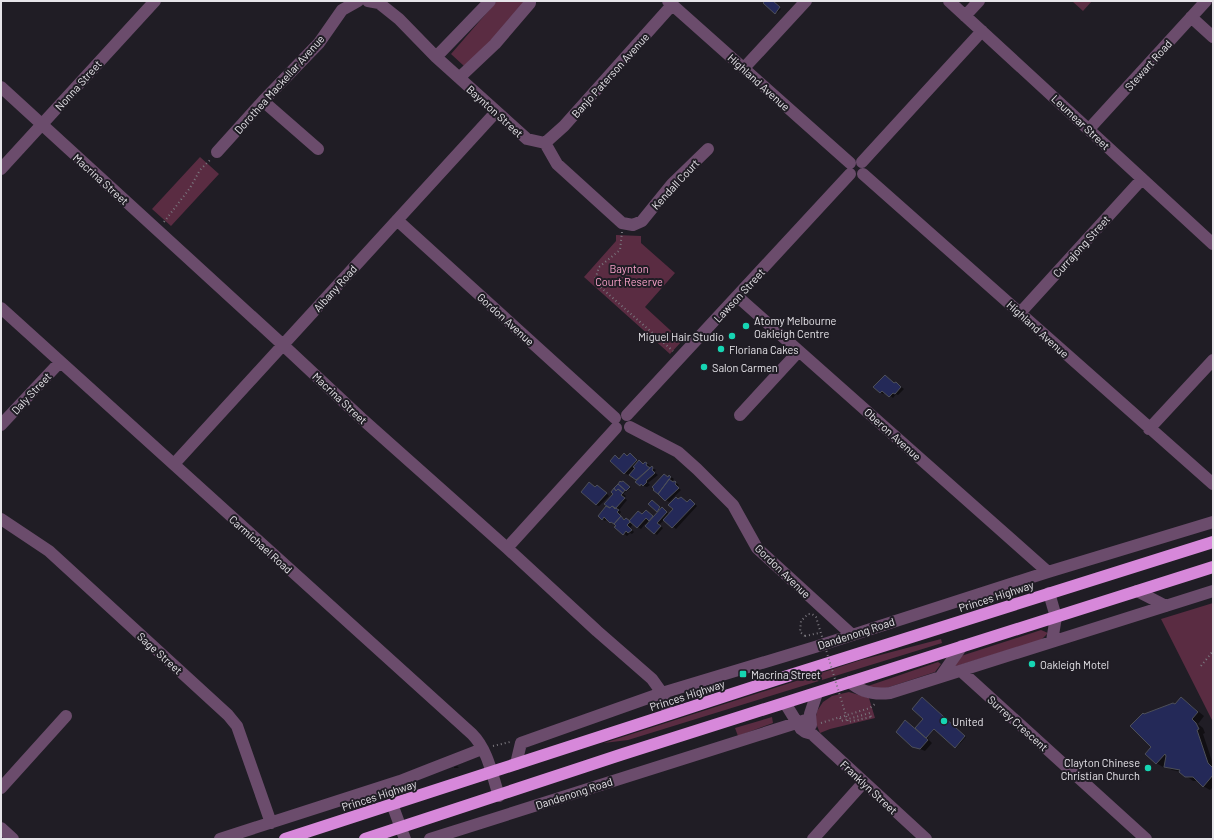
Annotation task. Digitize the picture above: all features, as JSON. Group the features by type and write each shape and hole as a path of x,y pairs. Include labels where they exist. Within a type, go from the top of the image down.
{"highway":[{"name":"Princes Highway","path":"285,839 1048,593 1213,542"},
{"path":"365,839 962,646 1213,567"}],"street":[{"name":"Dorothea Mackellar Avenue","path":"217,152 263,101 319,43 342,10 358,1"},
{"name":"Baynton Street","path":"368,1 379,3 399,19 436,57 527,139 545,143"},
{"path":"436,57 490,1"},
{"path":"459,78 495,44 530,3 530,1"},
{"path":"744,68 806,1"},
{"name":"Leumear Street","path":"949,1 1213,244"},
{"path":"965,16 979,1"},
{"name":"Stewart Road","path":"1089,129 1206,1"},
{"name":"Nonna Street","path":"1,169 152,2"},
{"name":"Highland Avenue","path":"670,3 1213,484"},
{"name":"Banjo Paterson Avenue","path":"545,143 564,126 670,3"},
{"path":"1192,17 1213,36"},
{"name":"Lawson Street","path":"629,421 738,297 982,31"},
{"name":"Macrina Street","path":"1,87 367,423 652,679 662,693 670,714"},
{"path":"263,101 318,150"},
{"name":"Albany Road","path":"174,464 496,112"},
{"path":"545,143 557,164 622,223"},
{"name":"Kendall Court","path":"622,223 633,225 642,221 672,184 708,149"},
{"name":"Currajong Street","path":"1020,313 1142,179"},
{"name":"Gordon Avenue","path":"397,220 616,423"},
{"name":"Oberon Avenue","path":"738,297 1048,572"},
{"name":"Carmichael Road","path":"1,308 466,729 475,738 482,749 499,796"},
{"path":"740,415 799,351"},
{"path":"1150,429 1213,360"},
{"name":"Daly Street","path":"1,425 60,362"},
{"path":"507,548 616,423 624,431 629,421"},
{"name":"Gordon Avenue","path":"629,421 678,452 696,469 733,505 757,548 851,634"},
{"name":"Sage Street","path":"1,519 49,551 228,714 237,726 271,823"},
{"name":"Dandenong Road","path":"521,743 662,693 1213,522"},
{"path":"1137,591 1166,606"},
{"path":"850,682 859,689 867,692 880,694 890,693 1213,591"},
{"path":"1048,593 1056,617 1052,641"},
{"path":"941,676 962,646"},
{"name":"Surrey Crescent","path":"960,671 1146,839"},
{"path":"812,734 817,693"},
{"name":"Franklyn Street","path":"785,703 797,723 805,732 812,734 926,839"},
{"path":"1,788 66,716"},
{"name":"Dandenong Road","path":"430,839 797,723 814,721"},
{"path":"516,764 521,743"},
{"path":"220,839 400,781 482,749"},
{"path":"814,839 864,782"},
{"path":"392,804 402,827 405,839"},
{"path":"1,828 13,839"}],"path":[{"path":"157,230 190,188 200,170 217,152"},
{"path":"622,223 620,250 599,268 595,280 598,285 674,352"},
{"path":"824,632 805,636 800,632 800,621 808,614 812,614 816,617 848,722 871,717 870,713 841,722 840,718"},
{"path":"1201,666 1213,651"},
{"path":"814,721 840,718 870,708"},
{"path":"482,749 507,742 521,743"}],"green space":[{"path":"497,1 526,1 483,50 464,66 451,54"},
{"path":"1072,1 1092,1 1083,11"},
{"path":"200,157 219,174 171,226 152,209"},
{"name":"Baynton Court Reserve","path":"616,235 641,236 641,243 675,273 645,307 682,341 670,354 584,277 616,241"},
{"path":"1213,603 1213,722 1161,619"},
{"path":"1041,630 1048,633 1041,640 950,668 961,656"},
{"path":"941,639 942,643 628,740 604,743 861,660"},
{"path":"938,662 941,664 935,672 880,690 868,686"},
{"path":"849,692 869,698 875,718 830,729 820,733 815,721 817,711 823,702 832,696"},
{"path":"772,717 773,723 738,736 735,728"}],"building":[{"path":"765,1 773,1 780,7 775,14 763,3"},
{"path":"885,375 901,387 895,394 893,393 889,397 882,391 880,393 873,387"},
{"path":"624,453 627,456 630,453 637,460 624,474 610,461 615,455 619,459"},
{"path":"639,460 643,464 645,462 647,463 646,465 650,468 636,480 629,475"},
{"path":"652,466 652,470 655,473 643,486 641,484 640,486 635,482"},
{"path":"664,474 671,477 658,494 652,487"},
{"path":"669,479 673,482 675,481 675,484 679,488 665,501 658,494"},
{"path":"620,481 623,481 630,487 626,491 618,484"},
{"path":"589,482 595,487 597,485 607,493 596,505 581,492"},
{"path":"618,484 625,490 623,493 618,489 616,491 614,488"},
{"path":"614,488 616,491 618,489 623,493 621,495 625,498 615,509 612,506 610,508 604,504 613,494 611,492"},
{"path":"676,497 678,499 681,497 687,502 690,499 695,504 672,528 663,520 673,509 668,505"},
{"path":"652,500 660,507 657,512 648,504"},
{"path":"606,506 610,508 612,506 619,510 617,512 621,516 614,524 611,522 610,523 604,517 602,520 598,516"},
{"path":"662,507 667,512 657,523 661,526 654,534 645,526"},
{"path":"646,510 653,516 649,521 646,518 637,528 629,521 638,511 642,514"},
{"path":"621,516 624,520 626,518 630,521 627,525 632,530 628,533 626,531 623,535 614,527 616,526 614,524"},
{"path":"922,697 965,736 955,748 934,729 926,738 915,728 923,719 912,709"},
{"path":"1181,697 1198,712 1192,719 1199,729 1197,730 1208,763 1213,768 1213,775 1203,787 1193,777 1185,777 1179,772 1180,770 1164,767 1165,754 1156,764 1145,754 1151,747 1130,726 1143,713 1144,714 1173,703 1175,704"},
{"path":"905,720 928,740 920,749 912,747 896,732"}],"place":[{"name":"Atomy Melbourne Oakleigh Centre","path":"746,326"},
{"name":"Miguel Hair Studio","path":"732,336"},
{"name":"Floriana Cakes","path":"721,349"},
{"name":"Salon Carmen","path":"704,367"},
{"name":"Oakleigh Motel","path":"1032,664"},
{"name":"Macrina Street","path":"743,674"},
{"name":"United","path":"944,721"},
{"name":"Clayton Chinese Christian Church","path":"1148,768"}]}
